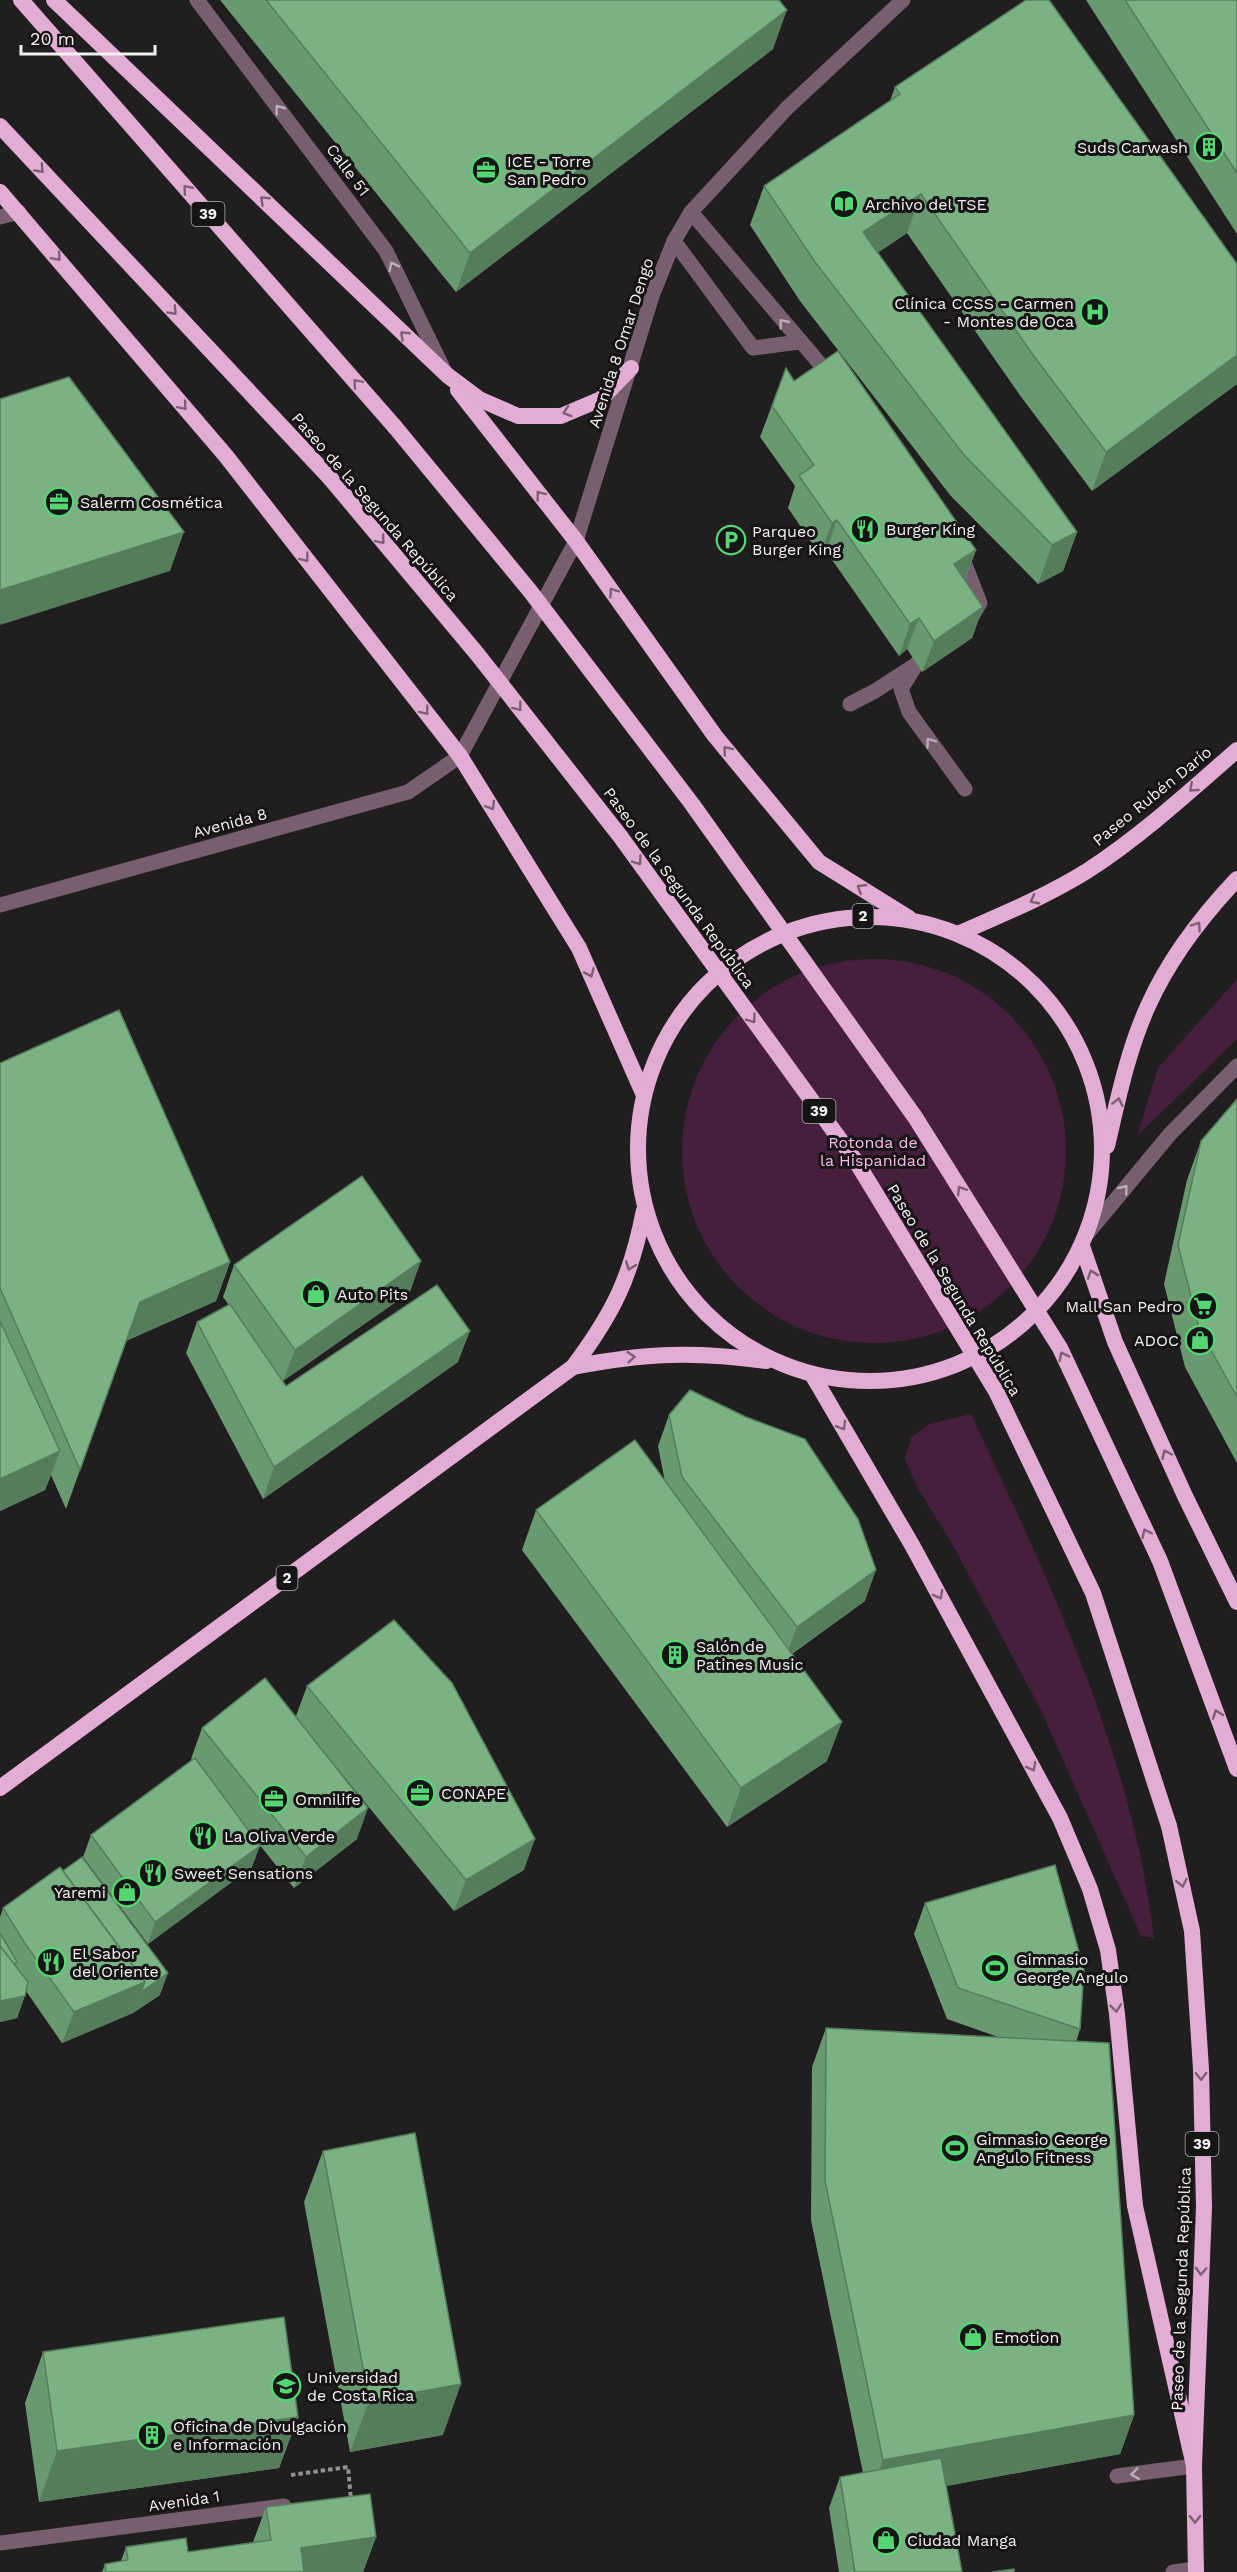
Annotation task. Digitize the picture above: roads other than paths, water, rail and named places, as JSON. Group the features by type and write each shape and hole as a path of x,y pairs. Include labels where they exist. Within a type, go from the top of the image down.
{"highway":[{"name":"39","path":"21,0 395,427 530,591 692,804 915,1118 1060,1348 1160,1561 1237,1769"},
{"path":"54,0 447,375 479,399 518,416 561,416 601,399 630,368"},
{"name":"Paseo de la Segunda República","path":"0,126 330,478 478,655 620,836 857,1163 996,1390 1093,1593 1169,1826 1192,1931 1201,2068 1204,2206 1194,2466 1196,2571"},
{"path":"0,192 226,456 460,756 579,948 644,1093"},
{"path":"447,375 576,541 716,736 819,862 911,919"},
{"name":"Paseo Rubén Darío","path":"960,933 1019,908 1087,871 1144,830 1237,750"},
{"name":"2","path":"573,1367 622,1358 673,1353 723,1355 773,1362 813,1376 877,1382 940,1371 999,1344 1048,1300 1085,1240 1127,1063 1148,1005 1178,953 1209,909 1237,879"},
{"name":"2","path":"773,1362 728,1335 691,1299 662,1257 644,1209 637,1170 637,1131 644,1093 660,1047 687,1004 723,969 765,941 812,924 861,916 911,919 960,933 1021,969 1067,1023 1097,1088 1104,1159"},
{"name":"2","path":"0,1788 573,1367 600,1331 621,1293 636,1251 644,1209"},
{"path":"1085,1240 1115,1342 1185,1496 1237,1602"},
{"path":"813,1376 923,1565 1060,1818 1090,1889 1108,1950 1117,2014 1135,2206 1194,2466"}],"street":[{"name":"Calle 51","path":"197,0 386,251 447,375"},
{"name":"Avenida 8 Omar Dengo","path":"460,756 576,541 652,296 674,241 691,212 787,108 903,0"},
{"path":"0,217 19,212"},
{"path":"691,212 799,342 828,373 841,392"},
{"path":"674,241 753,348 799,342"},
{"path":"950,543 964,562 980,603 965,628"},
{"path":"850,704 875,692 917,663 901,689 909,712 964,789"},
{"name":"Avenida 8","path":"0,905 408,792 460,756"},
{"path":"1085,1240 1170,1134 1237,1066"},
{"path":"1117,2476 1194,2466"},
{"name":"Avenida 1","path":"0,2543 297,2504"},
{"path":"1173,2572 1196,2571"}],"place":[{"name":"Suds Carwash","path":"1209,147"},
{"name":"ICE - Torre San Pedro","path":"486,170"},
{"name":"Archivo del TSE","path":"844,204"},
{"name":"Clínica CCSS - Carmen - Montes de Oca","path":"1095,312"},
{"name":"Salerm Cosmética","path":"59,502"},
{"name":"Burger King","path":"865,529"},
{"name":"Parqueo Burger King","path":"731,540"},
{"name":"Auto Pits","path":"316,1294"},
{"name":"Mall San Pedro","path":"1203,1306"},
{"name":"ADOC","path":"1200,1340"},
{"name":"Salón de Patines Music","path":"675,1655"},
{"name":"CONAPE","path":"420,1793"},
{"name":"Omnilife","path":"274,1799"},
{"name":"La Oliva Verde","path":"203,1836"},
{"name":"Sweet Sensations","path":"153,1873"},
{"name":"Yaremi","path":"127,1892"},
{"name":"El Sabor del Oriente","path":"51,1962"},
{"name":"Gimnasio George Angulo","path":"995,1968"},
{"name":"Gimnasio George Angulo Fitness","path":"955,2148"},
{"name":"Emotion","path":"973,2337"},
{"name":"Universidad de Costa Rica","path":"286,2386"},
{"name":"Oficina de Divulgación e Información","path":"152,2435"},
{"name":"Ciudad Manga","path":"886,2540"}],"park label":[{"name":"Rotonda de la Hispanidad","path":"873,1151"}]}
